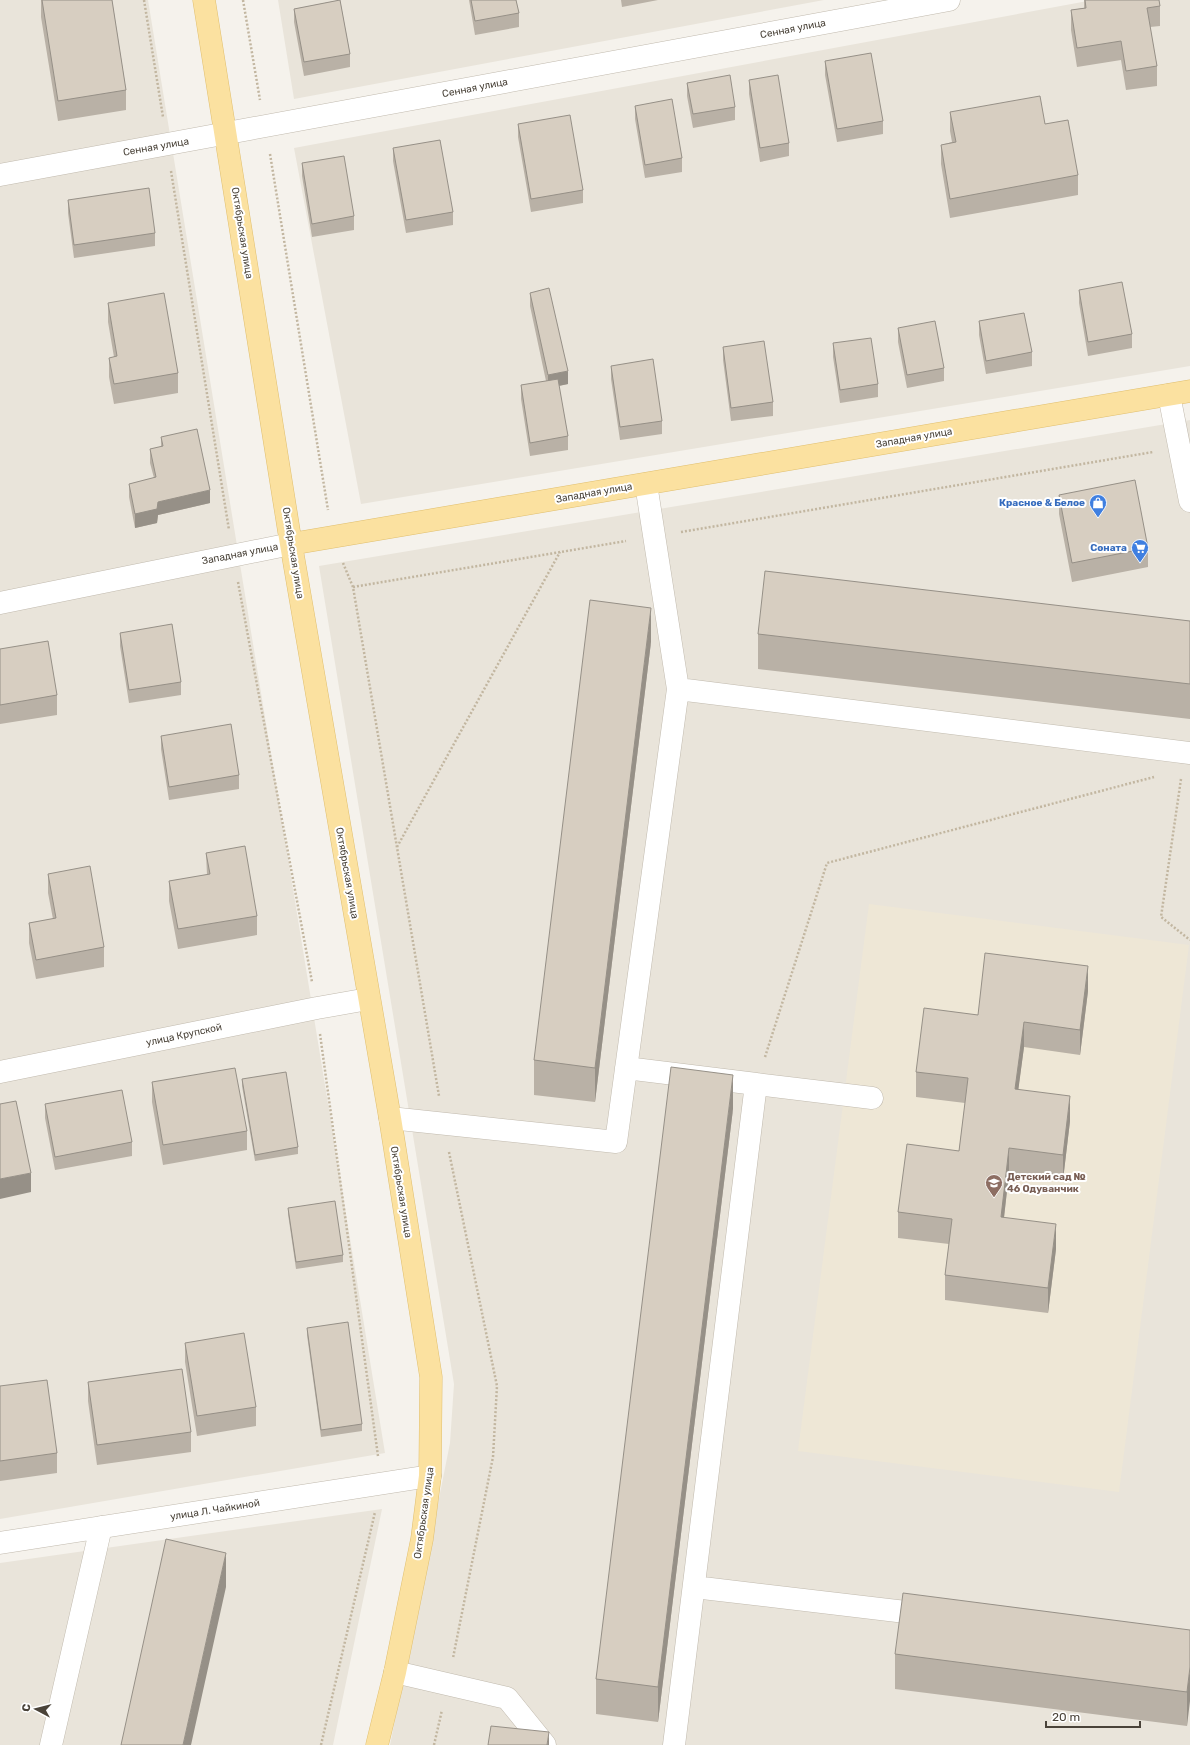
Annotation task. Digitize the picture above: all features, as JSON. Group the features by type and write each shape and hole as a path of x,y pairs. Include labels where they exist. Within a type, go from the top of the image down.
{"main road":[{"name":"Октябрьская улица","path":"204,0 291,544 368,999 390,1118 432,1377 430,1476 422,1539 395,1672 377,1745"},
{"name":"Западная улица","path":"291,544 1190,391"}],"street":[{"name":"Сенная улица","path":"0,176 949,0"},
{"path":"1169,395 1190,501"},
{"path":"390,1118 444,1125 616,1142 678,689 646,484"},
{"name":"Западная улица","path":"0,603 291,544"},
{"path":"678,689 1186,759"},
{"name":"улица Крупской","path":"0,1072 368,999"},
{"path":"626,1068 872,1098"},
{"path":"674,1745 756,1084"},
{"name":"улица Л. Чайкиной","path":"0,1543 430,1476"},
{"path":"51,1745 101,1527"},
{"path":"694,1587 954,1618"},
{"path":"395,1672 507,1698 546,1745"}],"path":[{"path":"144,0 233,556 317,1008 381,1484 321,1745"},
{"path":"243,0 332,537 353,587 444,1125 497,1386 493,1457 448,1684 434,1745"},
{"path":"353,587 1180,448"},
{"path":"396,847 560,552"},
{"path":"756,1084 827,864 1186,759 1161,917 1190,940"}],"shaded area":[{"path":"0,0 148,0 385,1453 0,1519"},
{"path":"278,0 824,0 294,99"},
{"path":"1093,0 1190,0 1190,366 361,504 294,148"},
{"path":"1190,420 1190,1745 390,1745 450,1443 454,1384 319,566"},
{"name":"Детский сад № 46 Одуванчик","path":"869,904 1189,945 1119,1492 798,1451"},
{"path":"382,1509 333,1745 0,1745 0,1563"}],"building":[{"path":"42,0 112,0 126,90 58,101"},
{"path":"340,0 350,54 304,62 294,9"},
{"path":"471,0 516,0 519,13 475,21"},
{"path":"1085,0 1159,0 1160,6 1147,8 1157,66 1126,71 1121,41 1077,48 1071,10 1086,8"},
{"path":"871,53 883,121 837,129 825,61"},
{"path":"730,75 735,107 693,114 687,83"},
{"path":"778,75 789,143 760,148 749,80"},
{"path":"1040,96 1045,124 1068,120 1078,175 950,199 941,145 956,142 950,112"},
{"path":"672,99 682,158 645,165 635,106"},
{"path":"570,115 583,190 531,199 518,124"},
{"path":"440,140 453,212 406,220 393,148"},
{"path":"344,156 354,216 312,224 302,163"},
{"path":"149,188 155,233 74,245 68,200"},
{"path":"1122,282 1132,334 1088,342 1079,290"},
{"path":"549,288 568,371 548,375 530,293"},
{"path":"164,293 178,373 114,384 109,358 117,356 108,303"},
{"path":"1024,313 1032,352 986,361 979,321"},
{"path":"935,321 944,368 907,375 898,328"},
{"path":"871,338 878,384 840,390 833,343"},
{"path":"764,341 773,402 731,408 723,347"},
{"path":"653,359 662,421 620,427 611,366"},
{"path":"558,379 568,436 530,443 521,385"},
{"path":"197,429 210,490 158,502 157,509 135,514 129,484 156,477 150,449 163,446 161,437"},
{"path":"1135,480 1148,548 1072,563 1059,495"},
{"path":"765,571 1190,621 1190,684 758,634"},
{"path":"590,600 651,608 595,1068 534,1060"},
{"path":"172,624 181,682 129,690 120,633"},
{"path":"48,641 57,695 0,705 0,649"},
{"path":"231,724 239,775 169,787 161,736"},
{"path":"245,846 257,916 178,929 169,881 210,874 206,853"},
{"path":"90,866 104,947 36,960 29,923 56,918 48,874"},
{"path":"985,953 1088,966 1080,1030 1024,1022 1015,1089 1070,1096 1063,1155 1009,1148 1001,1217 1056,1224 1048,1288 945,1275 952,1219 898,1212 907,1144 959,1151 968,1078 916,1072 924,1008 978,1015"},
{"path":"671,1067 733,1075 658,1687 596,1679"},
{"path":"235,1068 247,1131 163,1145 152,1082"},
{"path":"286,1072 298,1147 255,1155 242,1079"},
{"path":"122,1090 132,1142 55,1157 45,1104"},
{"path":"16,1101 31,1173 0,1179 0,1104"},
{"path":"335,1201 343,1255 296,1262 288,1208"},
{"path":"348,1322 362,1424 321,1430 307,1328"},
{"path":"244,1333 256,1407 197,1416 185,1343"},
{"path":"182,1369 191,1432 97,1445 88,1382"},
{"path":"47,1380 57,1453 0,1461 0,1386"},
{"path":"166,1539 226,1553 183,1745 121,1745"},
{"path":"903,1593 1190,1630 1190,1667 1187,1692 895,1654"},
{"path":"491,1726 549,1732 547,1745 488,1745"}],"place":[{"name":"Красное & Белое","path":"1098,518"},
{"name":"Соната","path":"1140,563"},
{"name":"Детский сад № 46 Одуванчик","path":"994,1198"}]}
